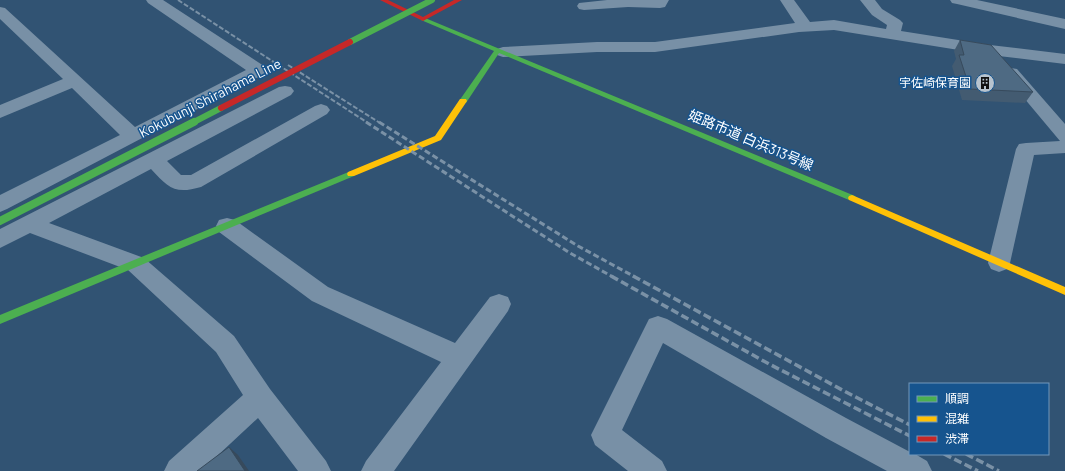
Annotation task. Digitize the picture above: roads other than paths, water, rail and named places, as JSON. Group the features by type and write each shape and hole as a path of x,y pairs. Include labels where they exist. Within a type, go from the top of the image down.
{"main road":[{"name":"姫路市道 白浜313号線","path":"383,0 423,19 801,176 1065,291"},
{"path":"393,5 404,0"},
{"name":"Kokubunji Shirahama Line","path":"0,222 432,0"},
{"path":"423,19 459,0"},
{"path":"0,320 438,138 500,51"}],"street":[{"path":"0,204 258,70 153,0"},
{"path":"584,6 628,3 660,4 662,0"},
{"path":"787,0 806,26"},
{"path":"867,0 877,12 895,23 893,34"},
{"path":"957,0 1065,24"},
{"path":"0,11 72,81 133,136"},
{"path":"500,51 597,47 655,47 806,26 834,25 990,50 1065,59"},
{"path":"990,50 1065,136"},
{"path":"0,112 72,81"},
{"path":"0,239 285,91"},
{"path":"153,159 176,182 194,182 321,110"},
{"path":"999,263 1026,149 1065,147"},
{"path":"29,224 136,264 225,344 260,398 316,471"},
{"path":"227,226 320,294 460,358"},
{"path":"376,471 499,304"},
{"path":"652,471 605,434 658,327 836,428 917,471"},
{"path":"179,471 260,398"}],"railway":[{"path":"178,0 368,123"},
{"path":"288,65 380,123"},
{"path":"366,122 570,253 613,277"},
{"path":"379,122 578,246 635,277"},
{"path":"611,276 769,364 909,435"},
{"path":"633,276 844,391 909,424"},
{"path":"946,455 978,471"},
{"path":"968,455 999,471"}],"place":[{"name":"宇佐崎保育園","path":"985,83"}]}
